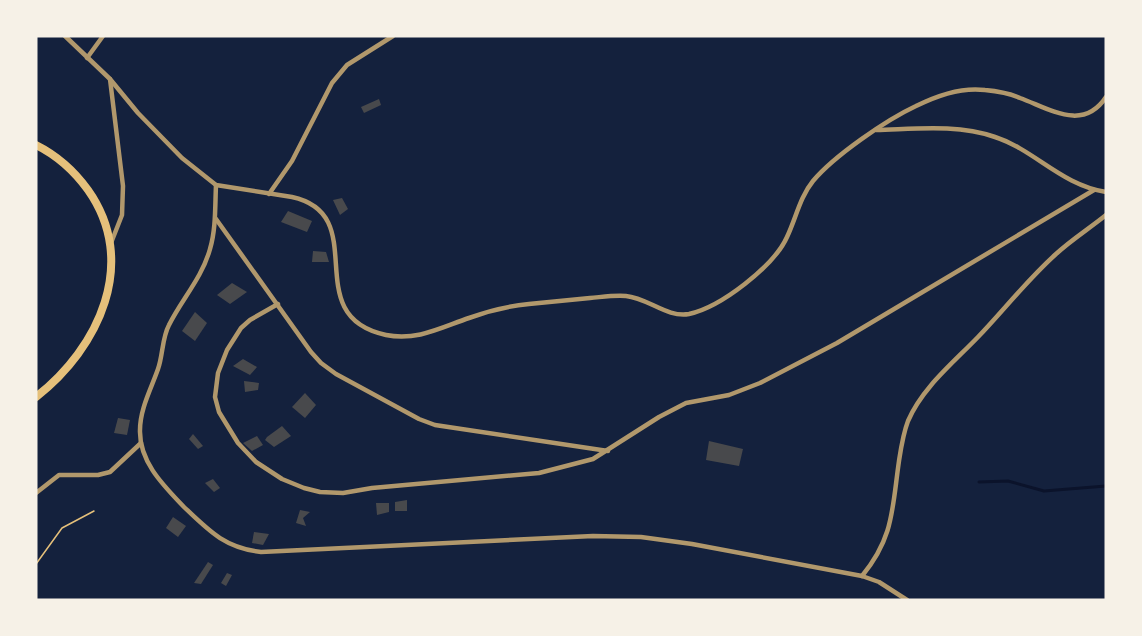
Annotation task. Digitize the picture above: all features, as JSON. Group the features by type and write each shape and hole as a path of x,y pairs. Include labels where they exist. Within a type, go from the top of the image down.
{"highway":[{"path":"36,145 79,177 104,217 111,243 111,269 105,304 94,332 66,369 36,397"}],"street":[{"path":"65,36 110,79 138,113 182,158 216,185 304,200 317,207 333,232 337,288 343,306 357,322 371,330 397,337 420,336 498,309 609,296 626,296 642,300 668,312 686,315 697,312 746,284 765,268 786,239 799,206 812,183 824,170 893,118 917,105 951,92 975,89 1017,96 1053,111 1074,116 1087,115 1106,97"},
{"path":"87,58 103,36"},
{"path":"269,194 292,161 332,83 346,65 393,36"},
{"path":"110,79 123,186 122,215 111,243"},
{"path":"876,130 948,128 996,137 1075,183 1094,190 1105,191"},
{"path":"216,185 211,249 192,290 166,330 160,364 142,415 140,430 141,443 154,474 164,487 214,535 227,544 249,551 282,552 593,536 641,537 693,544 862,576 879,582 907,600"},
{"path":"278,304 250,320 242,328 227,351 218,373 215,397 219,412 238,443 256,462 282,479 304,489 343,493 372,488 540,473 593,459 658,417 686,403 729,395 760,383 837,343 1094,190"},
{"path":"862,576 875,561 887,535 904,433 915,407 933,384 993,322 1029,279 1057,253 1106,215"},
{"path":"215,218 321,363 336,374 419,419 435,425 608,451"},
{"path":"36,493 59,475 98,475 110,472 141,443"}],"path":[{"path":"36,564 62,528 94,511"}],"building":[{"path":"379,99 381,105 364,113 361,107"},
{"path":"342,198 348,209 340,215 333,200"},
{"path":"288,211 312,221 307,232 281,222"},
{"path":"313,251 326,252 329,262 312,262"},
{"path":"232,283 247,292 230,304 217,295"},
{"path":"195,312 207,323 195,341 182,331"},
{"path":"243,359 257,367 250,375 233,366"},
{"path":"244,381 259,383 258,390 245,392"},
{"path":"305,393 316,405 305,418 292,407"},
{"path":"118,418 130,420 127,435 114,433"},
{"path":"282,426 291,436 274,447 265,440"},
{"path":"193,434 203,446 198,449 189,439"},
{"path":"257,436 263,445 252,451 243,443"},
{"path":"709,441 743,449 739,466 706,460"},
{"path":"213,479 220,488 214,492 205,483"},
{"path":"407,500 407,511 395,511 395,502"},
{"path":"376,503 389,503 389,512 377,515"},
{"path":"300,510 310,512 303,518 306,526 296,523"},
{"path":"173,517 186,526 178,537 166,528"},
{"path":"254,532 269,534 263,545 252,543"},
{"path":"208,562 213,565 201,584 194,583"},
{"path":"227,573 232,575 226,586 221,583"}],"waterway":[{"path":"979,482 1008,481 1044,491 1106,486"}]}
